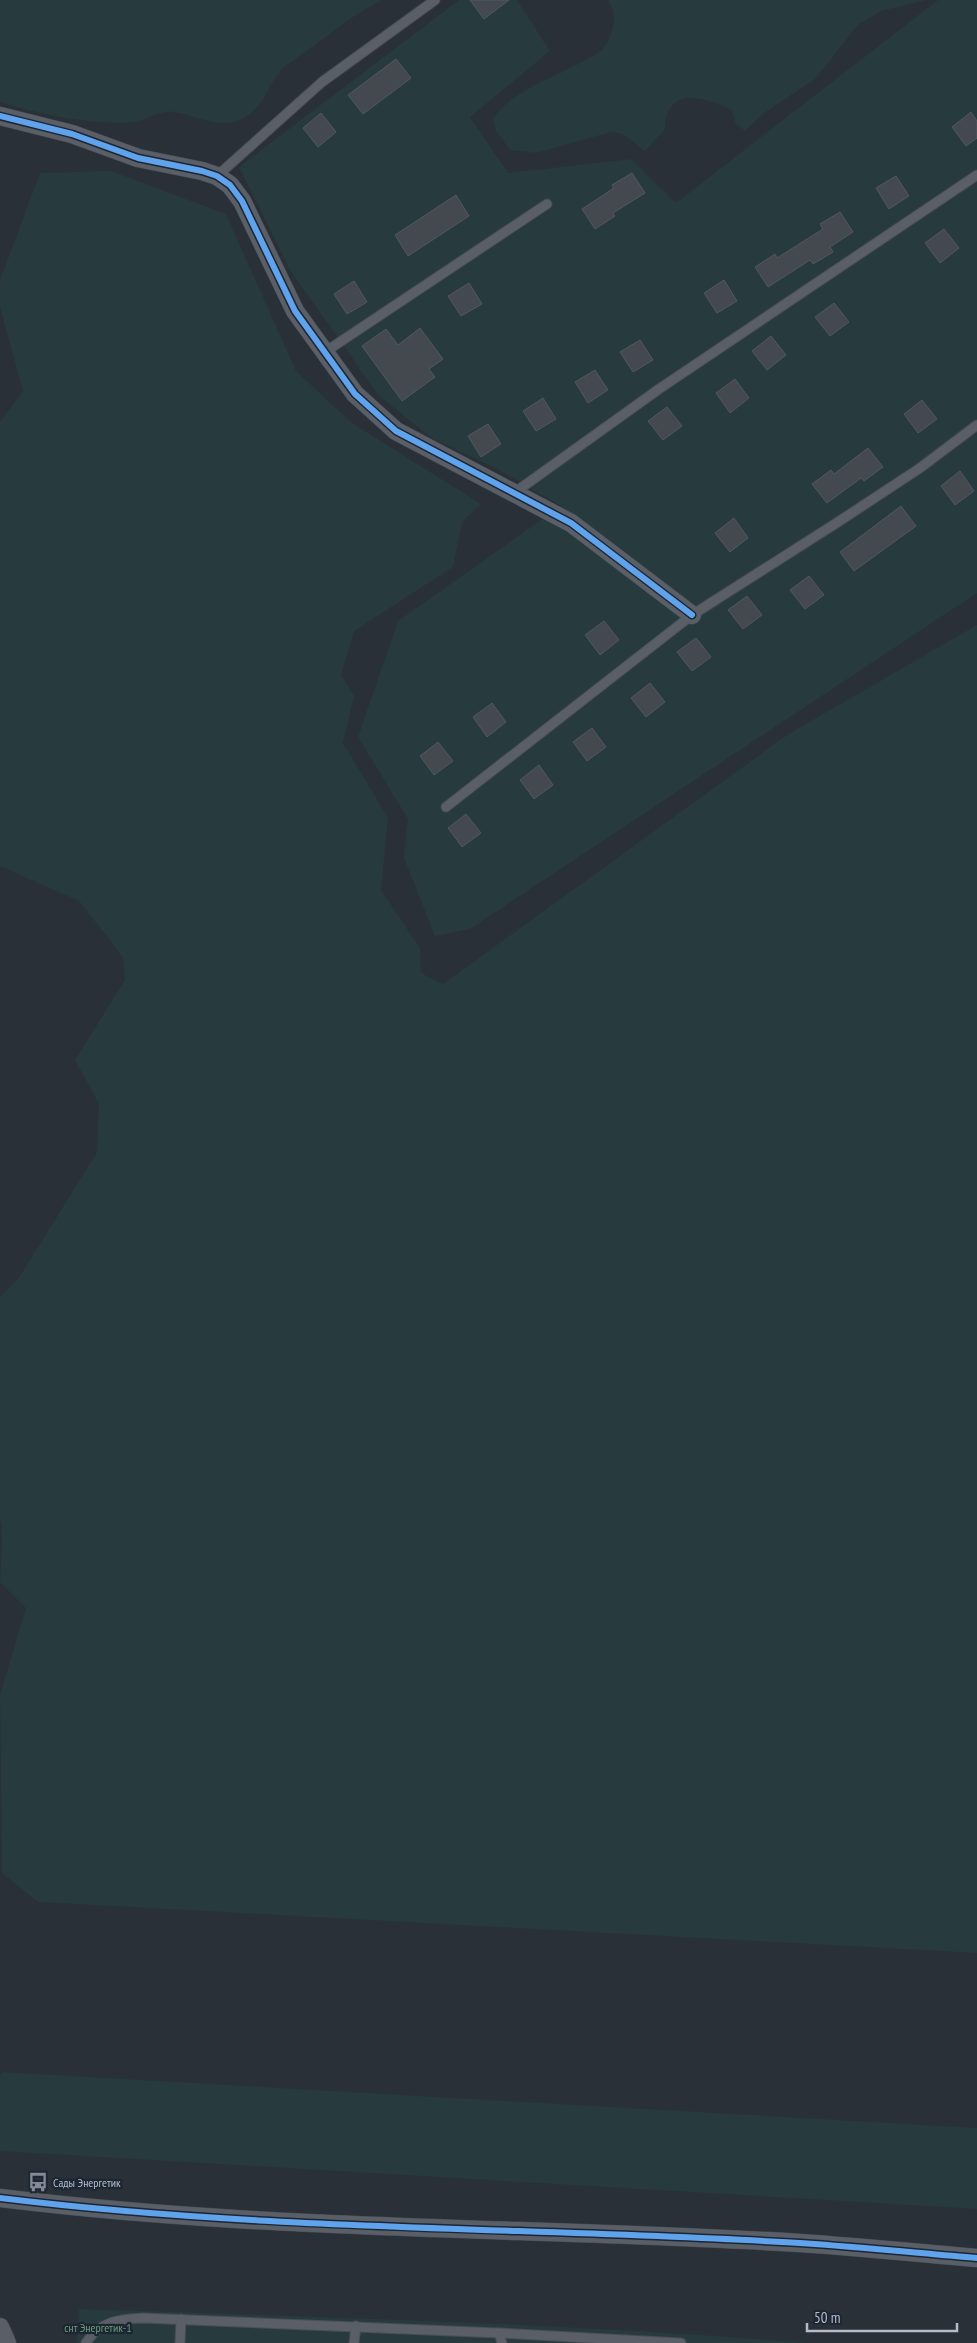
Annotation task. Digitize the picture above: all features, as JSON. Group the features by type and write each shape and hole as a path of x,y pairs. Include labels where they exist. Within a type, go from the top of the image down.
{"street":[{"path":"0,116 72,134 138,158 217,176 230,185 242,202 295,311 355,394 396,431 571,523 692,615"},
{"path":"0,2198 133,2211 366,2226 800,2243 977,2258"},
{"path":"0,2326 7,2343"}],"lane":[{"path":"217,176 322,82 436,0"},
{"path":"514,492 659,389 977,175"},
{"path":"325,352 547,204"},
{"path":"446,807 692,615 920,468 977,426"},
{"path":"86,2343 99,2328 118,2319 181,2319 356,2326 681,2343"},
{"path":"180,2343 181,2319"},
{"path":"354,2343 356,2326"},
{"path":"499,2333 502,2343"}],"green space":[{"path":"0,0 381,0 353,17 283,68 253,112 246,117 229,123 221,123 168,112 127,123 94,122 62,117 0,102"},
{"path":"459,0 517,0 550,51 470,117 508,173 631,159 676,203 938,0 977,0 977,593 470,929 435,936 404,858 408,819 358,737 398,621 561,506 501,471 432,438 379,396 290,270 239,167"},
{"path":"608,0 926,0 881,11 858,25 815,79 764,113 745,131 735,123 732,110 710,101 688,98 679,100 672,106 667,115 665,129 645,151 623,134 611,132 536,153 510,150 496,131 493,119 501,109 521,93 602,50 612,32 614,19"},
{"path":"111,171 226,214 296,371 352,423 481,504 462,522 453,567 354,631 341,675 354,696 343,743 388,818 381,890 420,948 421,973 443,984 787,735 977,625 977,1953 38,1902 2,1873 0,1695 26,1608 0,1582 2,1541 0,1520 0,1297 19,1278 97,1152 99,1104 75,1060 125,980 123,957 79,901 0,866 0,422 23,391 0,307 0,280 40,173"},
{"path":"2,2072 977,2128 977,2209 0,2151 0,2075"},
{"name":"снт Энергетик-1","path":"79,2309 625,2330 807,2343 77,2343"}],"building":[{"path":"470,0 509,0 484,19"},
{"path":"396,59 411,78 363,114 348,95"},
{"path":"971,112 977,121 977,138 966,146 952,127"},
{"path":"321,113 336,132 318,147 303,128"},
{"path":"632,173 645,193 613,213 615,216 595,229 582,209 614,188 612,185"},
{"path":"896,176 909,196 889,209 876,188"},
{"path":"456,195 469,216 408,256 395,235"},
{"path":"840,212 853,232 830,247 833,252 813,264 810,260 768,287 755,267 775,254 777,258 823,229 820,224"},
{"path":"944,229 959,248 940,263 925,243"},
{"path":"724,280 737,301 717,313 704,293"},
{"path":"354,281 367,302 347,314 334,294"},
{"path":"469,283 482,304 461,316 448,296"},
{"path":"834,303 849,322 830,336 815,317"},
{"path":"420,328 443,359 429,369 435,377 402,401 362,346 386,329 398,345"},
{"path":"771,336 786,355 767,370 752,351"},
{"path":"640,340 653,360 633,372 620,352"},
{"path":"595,370 608,390 588,403 575,382"},
{"path":"735,379 749,398 730,413 716,393"},
{"path":"543,398 556,419 536,431 523,411"},
{"path":"922,400 937,419 918,433 904,414"},
{"path":"667,407 682,426 663,440 648,421"},
{"path":"488,424 501,444 481,457 468,436"},
{"path":"868,448 883,467 864,481 861,478 827,503 812,484 831,470 834,474"},
{"path":"960,471 974,491 955,505 941,486"},
{"path":"901,506 916,526 854,571 840,552"},
{"path":"734,518 748,538 730,552 715,533"},
{"path":"809,576 824,595 805,609 790,590"},
{"path":"747,596 762,615 743,629 728,610"},
{"path":"604,621 619,640 600,655 585,635"},
{"path":"696,638 711,657 692,671 677,652"},
{"path":"650,683 665,702 646,717 631,698"},
{"path":"492,703 506,722 487,737 473,717"},
{"path":"592,728 606,747 587,761 573,742"},
{"path":"438,742 453,761 434,775 420,756"},
{"path":"539,765 553,785 534,799 520,780"},
{"path":"466,814 481,833 462,847 448,828"}],"cycle path":[{"path":"0,116 72,134 138,158 202,171 217,176 230,185 242,201 295,311 355,394 396,431 571,523 692,615"},
{"path":"0,2198 199,2217 299,2223 800,2243 977,2258"}],"place":[{"name":"Сады Энергетик","path":"38,2182"}]}
